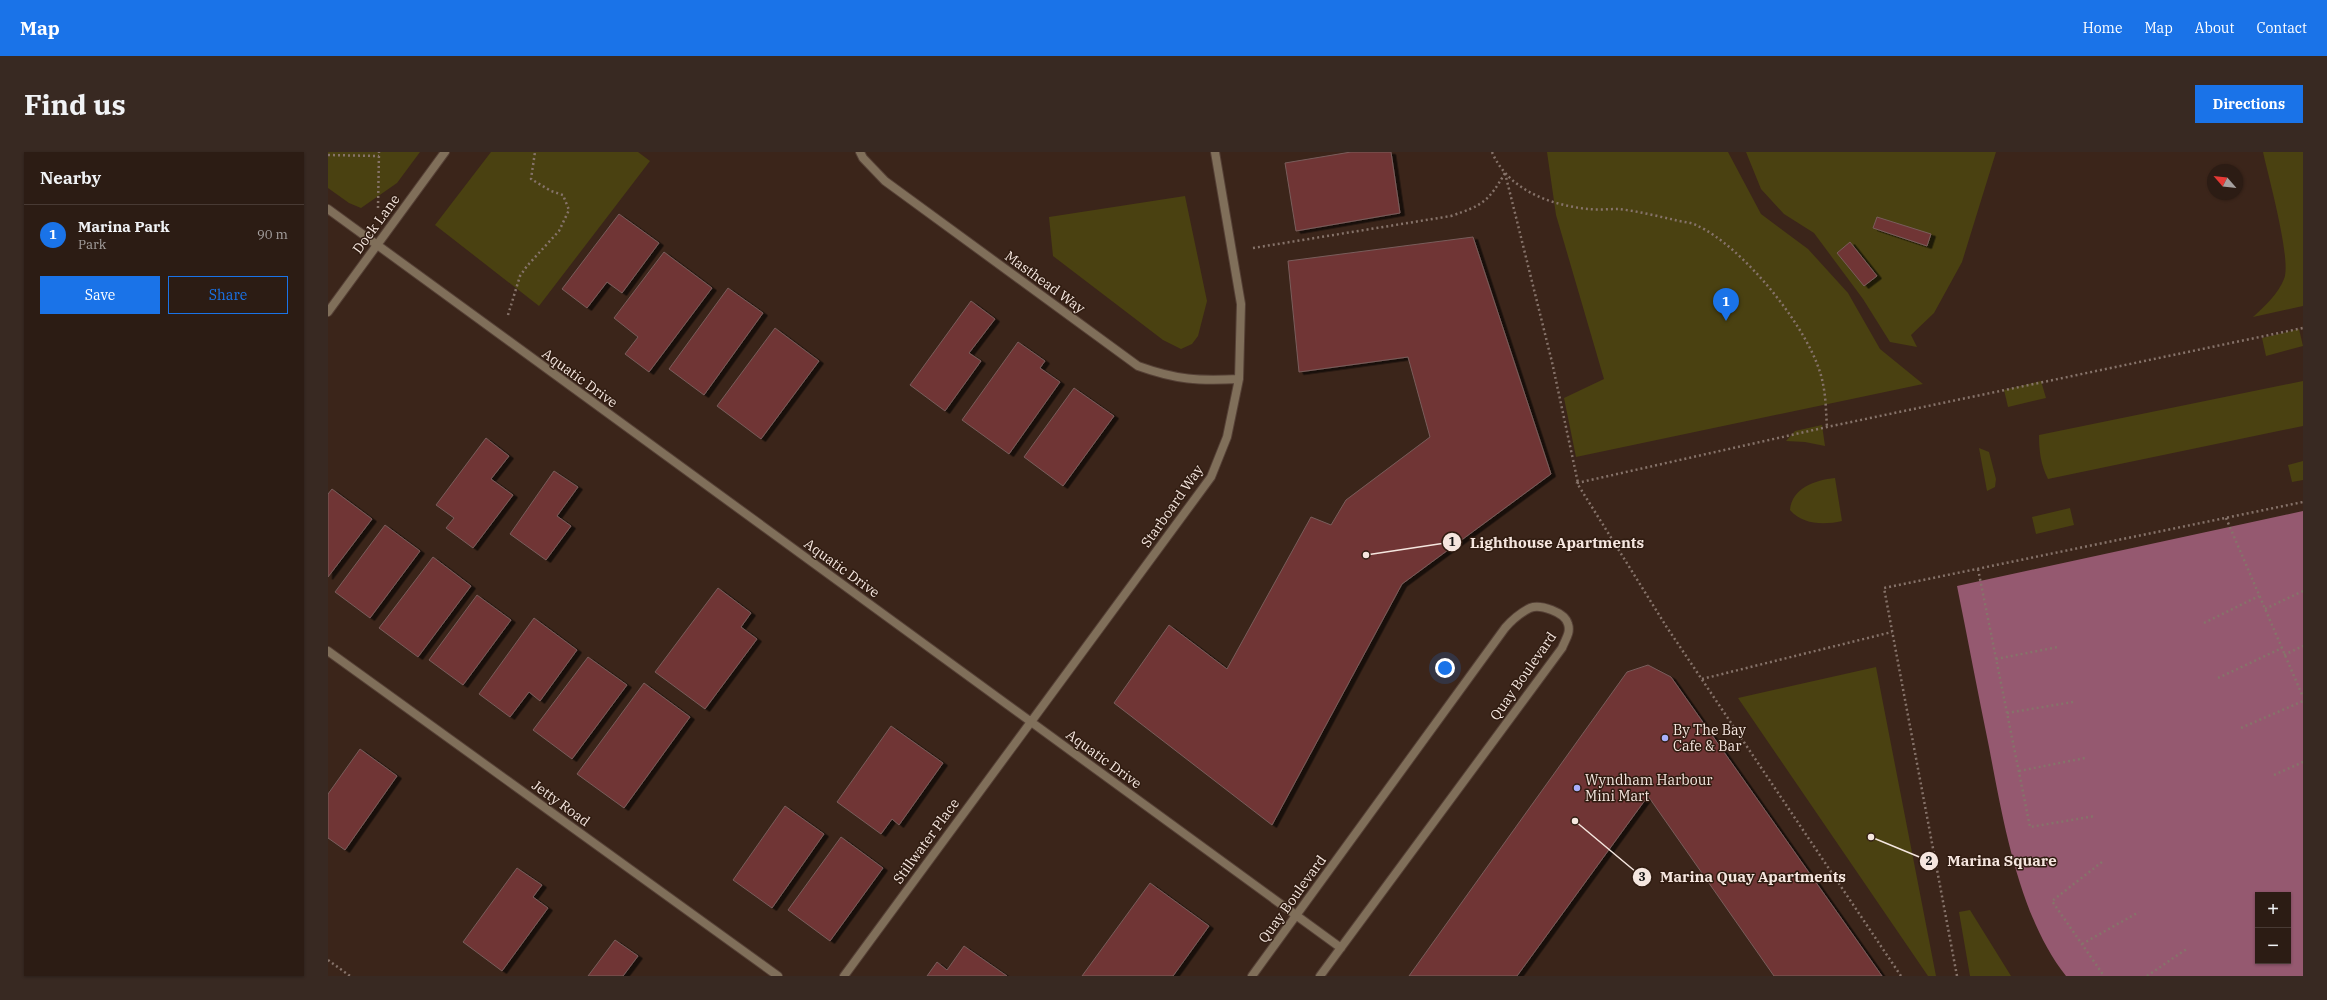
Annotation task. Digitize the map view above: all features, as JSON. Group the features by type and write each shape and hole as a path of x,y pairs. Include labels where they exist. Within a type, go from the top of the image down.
{"street":[{"name":"Dock Lane","path":"328,312 445,152"},
{"name":"Masthead Way","path":"860,152 863,158 885,181 1138,366 1168,377 1198,380 1239,379"},
{"name":"Starboard Way","path":"1030,722 1211,477 1227,437 1239,379 1241,304 1215,152"},
{"name":"Aquatic Drive","path":"328,209 1341,948"},
{"name":"Quay Boulevard","path":"1252,976 1505,628 1514,618 1531,608 1542,607 1562,616 1568,623 1569,633 1562,648 1320,976"},
{"name":"Jetty Road","path":"328,651 778,976"},
{"name":"Stillwater Place","path":"844,976 1030,722"}],"path":[{"path":"376,245 379,152"},
{"path":"502,336 520,276 527,266 559,231 569,210 563,195 551,191 531,179 535,152"},
{"path":"1492,152 1498,166 1505,173 1530,192 1554,203 1589,209 1620,209 1659,216 1695,225 1722,241 1778,297 1804,336 1823,383 1827,426"},
{"path":"328,155 379,156"},
{"path":"1231,252 1451,216 1472,209 1492,196 1505,173"},
{"path":"1505,173 1552,362 1578,483 1666,626 1901,976"},
{"path":"1578,483 1827,426 2303,328"},
{"path":"1957,976 1884,588 2303,502"},
{"path":"2226,518 2284,655 2303,695"},
{"path":"1978,568 2030,827 2095,816"},
{"path":"2265,609 2303,591"},
{"path":"2204,623 2259,596"},
{"path":"1702,679 1892,632"},
{"path":"2284,655 2303,646"},
{"path":"1996,659 2058,647"},
{"path":"2218,678 2282,648"},
{"path":"2241,728 2303,701"},
{"path":"2007,713 2073,702"},
{"path":"2019,771 2085,758"},
{"path":"2274,775 2303,762"},
{"path":"2102,862 2052,901 2104,976"},
{"path":"2082,944 2139,912"},
{"path":"2147,976 2188,948"},
{"path":"328,960 350,976"}],"shaded area":[{"path":"328,152 420,152 397,183 361,208 349,203 328,188"},
{"path":"491,152 638,152 650,161 539,306 435,225"},
{"path":"1547,152 1728,152 1761,214 1808,249 1848,293 1880,349 1923,384 1576,457 1564,398 1604,379 1556,215"},
{"path":"1746,152 1996,152 1962,262 1934,313 1911,335 1917,347 1890,342 1863,299 1814,233 1784,214 1761,189"},
{"path":"2263,152 2303,152 2303,306 2253,317 2275,295 2284,279 2286,269 2282,237"},
{"path":"1185,196 1207,301 1198,336 1192,344 1181,349 1163,340 1053,256 1049,217"},
{"path":"2299,329 2303,346 2266,356 2262,338"},
{"path":"2041,381 2046,398 2008,407 2004,390"},
{"path":"2303,381 2303,426 2048,479 2042,463 2039,435"},
{"path":"1822,425 1825,446 1805,442 1786,441 1795,431"},
{"path":"1979,448 1989,452 1996,479 1995,487 1987,491"},
{"path":"2303,461 2303,480 2292,482 2288,465"},
{"path":"1835,478 1842,521 1814,523 1801,519 1790,510 1795,496 1806,486 1812,483"},
{"path":"2070,508 2074,525 2036,534 2032,517"},
{"path":"2303,511 2303,976 2066,976 2050,952 2036,926 2015,867 2000,805 1957,586"},
{"path":"1876,667 1936,976 1928,976 1738,698"},
{"path":"1970,910 2011,976 1970,976 1959,912"}],"building":[{"path":"1351,152 1391,152 1400,213 1296,231 1285,163"},
{"path":"619,214 659,243 622,293 607,282 587,308 562,289"},
{"path":"1877,217 1931,234 1927,246 1873,228"},
{"path":"1473,237 1551,474 1402,584 1272,825 1114,703 1169,625 1227,669 1311,517 1331,525 1346,500 1430,437 1408,357 1299,372 1288,261"},
{"path":"1850,242 1877,276 1864,286 1837,253"},
{"path":"664,252 712,288 649,372 625,354 638,337 614,318"},
{"path":"728,288 763,313 704,395 669,369"},
{"path":"971,301 995,319 969,353 981,361 945,411 910,385"},
{"path":"775,328 819,361 761,439 717,406"},
{"path":"1018,342 1045,361 1040,368 1060,382 1009,454 962,420"},
{"path":"1074,388 1114,416 1063,486 1024,457"},
{"path":"486,438 509,456 491,479 513,495 473,548 446,528 454,518 436,505"},
{"path":"554,471 578,487 557,516 571,526 546,560 510,534"},
{"path":"332,489 372,519 328,577 328,494"},
{"path":"385,525 420,551 370,618 335,592"},
{"path":"433,557 471,586 418,657 379,628"},
{"path":"718,588 751,613 741,627 757,639 705,709 655,672"},
{"path":"477,595 511,620 463,685 429,660"},
{"path":"534,618 577,650 540,701 529,692 510,717 479,694"},
{"path":"588,657 627,685 572,759 533,730"},
{"path":"1648,665 1671,677 1882,976 1774,976 1648,796 1517,976 1409,976 1627,672"},
{"path":"644,683 690,717 624,808 577,774"},
{"path":"891,726 943,763 899,825 892,819 881,834 837,802"},
{"path":"360,749 397,776 345,850 328,838 328,794"},
{"path":"785,806 824,834 772,908 733,880"},
{"path":"841,837 883,868 830,941 788,910"},
{"path":"517,868 542,885 533,897 548,908 502,971 463,942"},
{"path":"1150,883 1209,926 1173,976 1082,976"},
{"path":"615,940 638,956 623,976 588,976"},
{"path":"964,946 1007,976 927,976 937,962 947,970"}],"place":[{"name":"Marina Park","path":"1726,321"},
{"name":"Lighthouse Apartments","path":"1366,555"},
{"name":"By The Bay Cafe & Bar","path":"1665,738"},
{"name":"Wyndham Harbour Mini Mart","path":"1577,788"},
{"name":"Marina Quay Apartments","path":"1575,821"},
{"name":"Marina Square","path":"1871,837"}]}
